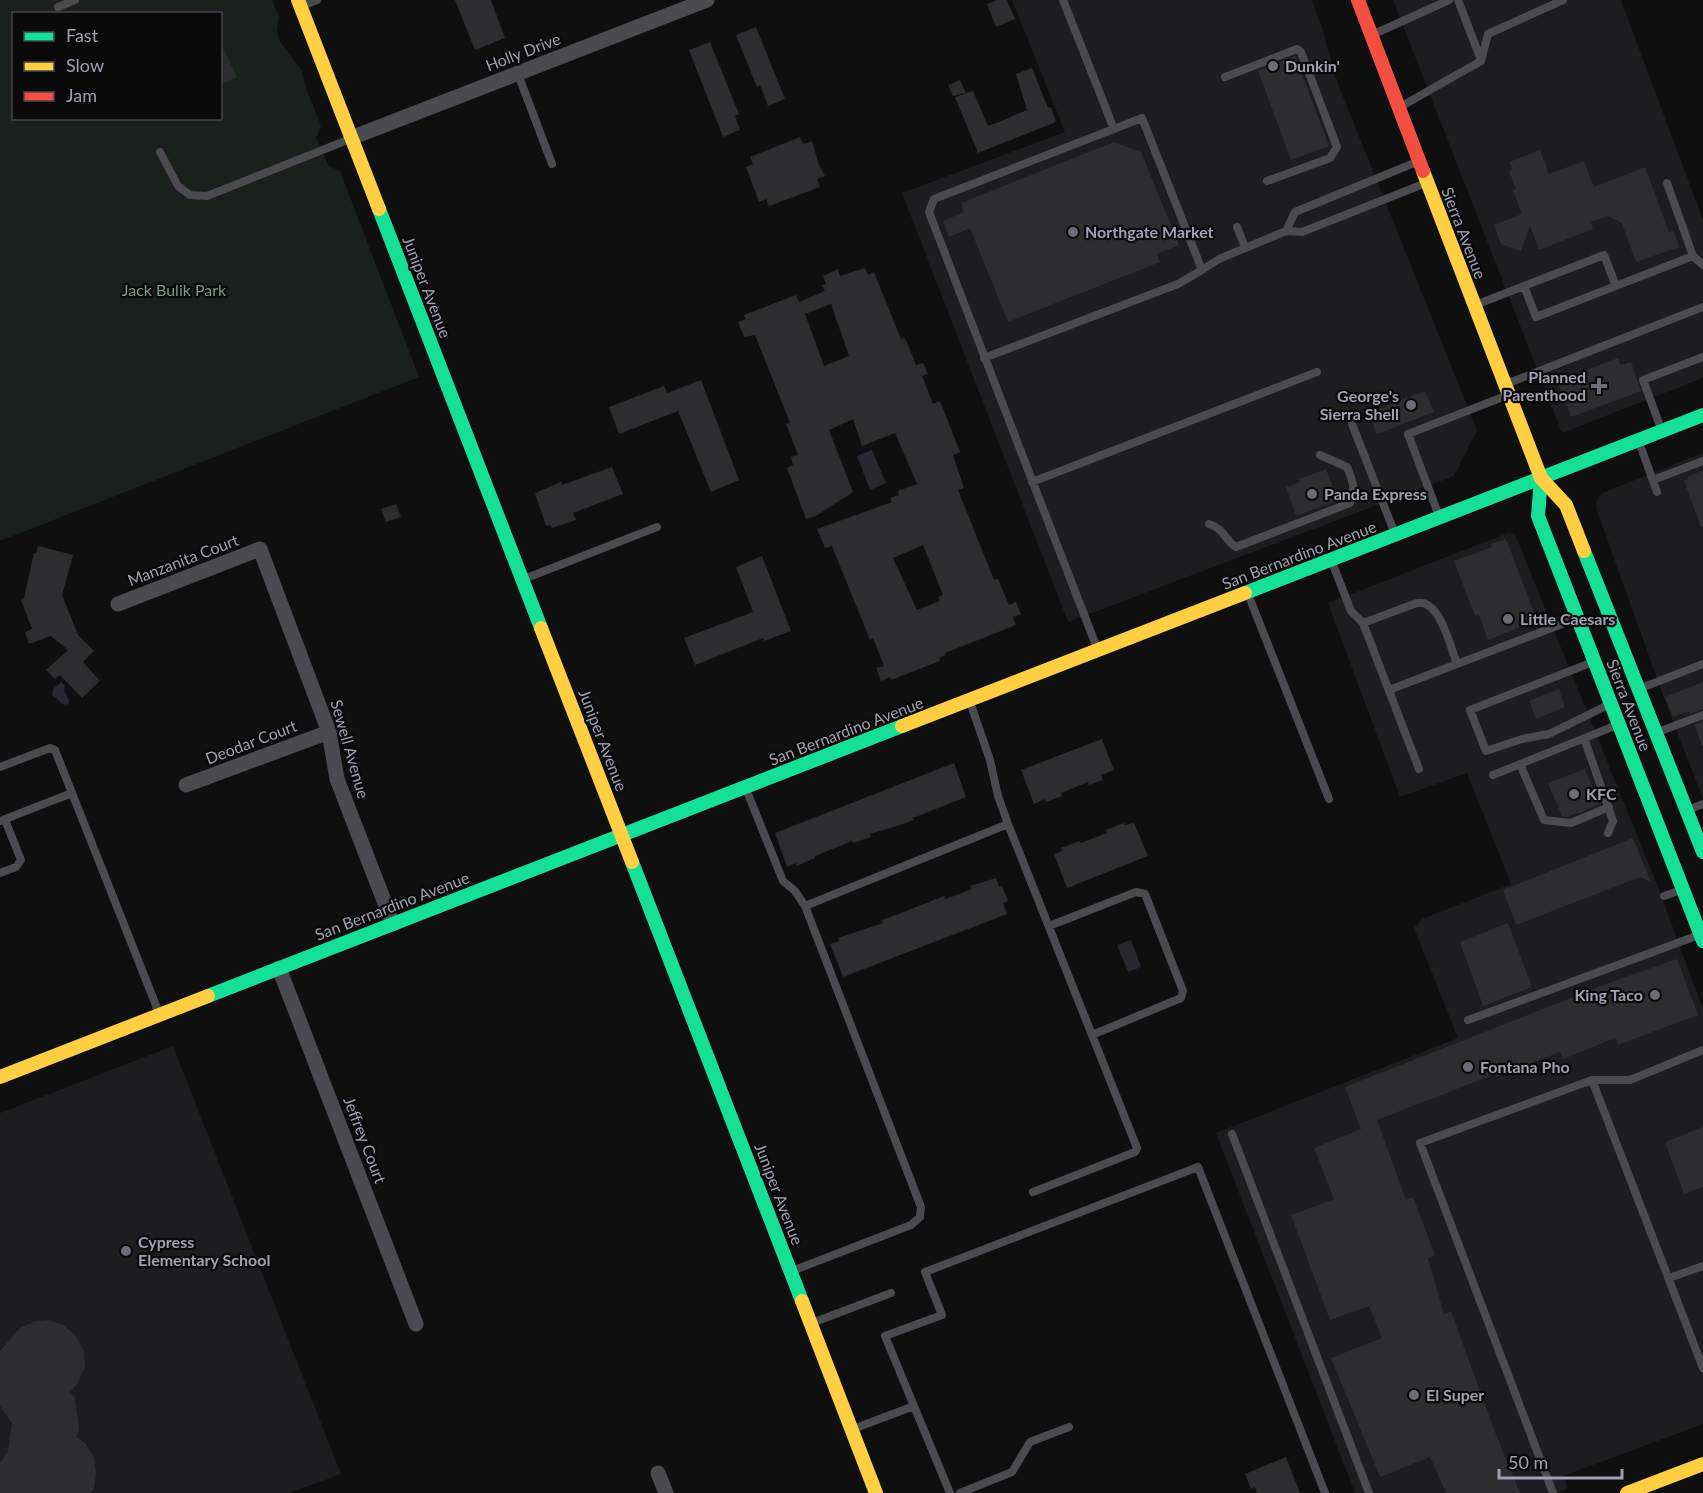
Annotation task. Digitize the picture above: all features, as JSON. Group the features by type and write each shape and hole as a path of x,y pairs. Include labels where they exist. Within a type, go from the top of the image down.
{"main road":[{"name":"Sierra Avenue","path":"1358,0 1541,478 1566,505 1703,852"},
{"name":"Juniper Avenue","path":"299,3 876,1493"},
{"name":"San Bernardino Avenue","path":"0,1077 1703,415"},
{"name":"Sierra Avenue","path":"1541,478 1538,516 1702,938"},
{"path":"1661,834 1692,871"},
{"path":"1627,1493 1703,1464"}],"street":[{"name":"Holly Drive","path":"351,138 707,0"},
{"name":"Manzanita Court","path":"118,604 260,549"},
{"name":"Sewell Avenue","path":"260,549 329,732 337,779 393,924"},
{"name":"Deodar Court","path":"186,785 329,732"},
{"name":"Jeffrey Court","path":"279,969 416,1324"},
{"path":"658,1473 666,1493"}],"lane":[{"path":"58,7 75,0"},
{"path":"299,3 317,0"},
{"path":"1063,0 1114,129"},
{"path":"1372,35 1449,0"},
{"path":"1458,0 1481,61"},
{"path":"1399,108 1481,61 1488,34 1563,0"},
{"path":"1225,77 1298,49 1301,52 1337,147 1330,158 1267,181"},
{"path":"518,74 552,164"},
{"path":"1098,652 929,212 934,199 1142,118 1202,270"},
{"path":"160,152 178,186 190,195 207,196 351,138"},
{"path":"1286,231 1295,212 1419,161"},
{"path":"984,358 1178,284 1219,259 1245,247 1286,231 1302,232 1427,183"},
{"path":"1667,183 1693,256 1703,265"},
{"path":"1237,227 1245,247"},
{"path":"1474,305 1604,255 1616,286"},
{"path":"1524,286 1536,317 1693,256"},
{"path":"1440,517 1408,434 1703,307"},
{"path":"1662,431 1643,380 1703,357"},
{"path":"1032,482 1317,372"},
{"path":"1352,424 1395,535"},
{"path":"1638,440 1657,492"},
{"path":"1209,524 1220,528 1230,543 1236,547 1350,503 1354,493 1354,483 1347,467 1320,455"},
{"path":"1653,480 1703,461"},
{"path":"523,580 657,527"},
{"path":"1331,561 1351,610 1363,623 1419,769"},
{"path":"1248,593 1329,799"},
{"path":"1363,623 1424,602 1429,604 1438,615 1457,664"},
{"path":"1389,690 1578,618"},
{"path":"1594,662 1470,710 1486,751 1522,739 1549,734 1611,704"},
{"path":"1639,688 1703,664"},
{"path":"970,701 1008,824 1137,1148 1136,1152 1033,1192"},
{"path":"1657,733 1703,715"},
{"path":"1493,775 1619,724"},
{"path":"1584,738 1613,821 1608,834"},
{"path":"0,767 50,748 55,750 160,1015"},
{"path":"1520,764 1545,820 1571,822 1609,807"},
{"path":"745,787 783,881 795,891 805,906 921,1207 920,1217 911,1225 791,1272"},
{"path":"0,873 16,867 21,860 2,820 72,793"},
{"path":"1686,811 1703,804"},
{"path":"805,906 1008,824"},
{"path":"1664,896 1683,889"},
{"path":"1049,926 1136,892 1145,894 1183,991 1181,998 1092,1035"},
{"path":"1468,1020 1702,938"},
{"path":"1553,1493 1420,1143 1592,1080 1629,1080 1703,1050"},
{"path":"1592,1080 1703,1368"},
{"path":"1232,1134 1368,1493"},
{"path":"950,1493 885,1336 942,1315 925,1272 1198,1167 1325,1493"},
{"path":"1669,1278 1703,1266"},
{"path":"811,1324 891,1293"},
{"path":"852,1429 914,1406"},
{"path":"960,1493 1012,1472 1030,1442 1069,1426"}],"shaded area":[{"path":"1012,0 1312,0 1336,79 1477,430 1454,476 1068,622 902,193 1065,132"},
{"path":"1393,0 1621,0 1703,220 1703,378 1562,433"},
{"path":"872,450 886,483 870,490 857,456"},
{"path":"1703,453 1703,799 1596,508 1597,498 1602,493"},
{"path":"1508,533 1515,534 1656,882 1703,1009 1703,1424 1563,1476 1568,1488 1557,1493 1355,1493 1216,1133 1458,1038 1414,928 1422,919 1511,884 1467,773 1400,797 1328,603"},
{"path":"61,682 65,686 64,691 69,700 65,705 52,695 53,689"},
{"path":"1131,940 1141,967 1128,972 1117,945"},
{"name":"Cypress Elementary School","path":"173,1046 341,1474 290,1493 0,1493 0,1113"}],"green space":[{"name":"Jack Bulik Park","path":"0,0 272,0 279,17 277,31 280,42 301,69 321,126 316,138 329,166 340,171 419,377 0,541"}],"building":[{"path":"455,0 491,0 505,38 475,50"},
{"path":"997,0 1007,0 1015,19 996,27 987,4"},
{"path":"756,27 785,99 768,106 760,85 757,87 736,35"},
{"path":"710,42 739,114 735,116 740,130 723,137 689,50"},
{"path":"222,46 237,77 224,83 222,79"},
{"path":"1295,56 1329,146 1291,160 1258,71"},
{"path":"1032,68 1056,122 978,153 955,97 973,91 988,126 999,122 1027,110 1016,74"},
{"path":"960,80 966,93 953,96 948,85"},
{"path":"800,137 803,144 812,141 825,176 817,179 820,187 769,206 766,199 759,202 746,167 753,164 750,157"},
{"name":"Northgate Market","path":"1114,142 1141,152 1179,245 1157,254 1160,262 1008,322 970,228 949,237 943,221 964,212 961,203"},
{"path":"1540,150 1549,174 1584,161 1594,187 1645,167 1669,232 1674,231 1679,247 1636,262 1622,223 1608,216 1591,222 1593,229 1539,250 1530,226 1521,251 1501,244 1494,225 1522,214 1513,190 1516,189 1509,171 1512,169 1509,162"},
{"path":"865,268 868,275 874,272 901,339 904,338 907,342 916,365 923,363 928,374 922,376 933,404 940,401 960,452 953,455 964,488 958,490 994,580 998,579 1009,605 1016,602 1021,614 1013,617 1016,625 945,653 946,655 939,658 940,661 891,680 890,677 881,681 876,668 884,666 873,638 870,640 832,546 825,548 817,529 892,502 890,498 899,495 898,491 917,484 895,433 862,446 853,419 829,430 853,492 816,516 806,519 787,468 793,465 791,457 798,455 786,424 790,423 755,335 744,337 738,322 746,319 744,315 796,295 799,302 825,291 822,285 826,284 823,276 838,269 840,276","holes":["831,304 849,356 824,366 805,314","923,545 943,595 938,597 940,601 917,610 893,558"]},
{"name":"Planned Parenthood","path":"1618,358 1621,365 1631,362 1641,391 1571,417 1557,381"},
{"path":"701,380 739,480 711,492 678,411 619,434 609,407 664,386 667,393"},
{"name":"George's Sierra Shell","path":"1425,391 1434,412 1377,434 1369,413"},
{"path":"612,467 623,494 573,513 576,520 552,528 550,525 546,526 535,493 561,482 562,485"},
{"name":"Panda Express","path":"1326,469 1338,500 1296,516 1286,487 1300,482 1299,479"},
{"path":"1703,470 1703,527 1701,527 1684,481 1688,479 1687,477"},
{"path":"396,504 401,517 386,522 381,509"},
{"path":"1505,539 1537,621 1488,640 1479,615 1475,616 1454,561 1492,547 1491,544"},
{"path":"38,546 73,555 62,595 78,635 94,651 83,662 100,681 82,698 60,675 55,679 46,670 68,650 51,636 29,644 25,632 32,629 21,600 24,598 34,553"},
{"path":"762,556 791,631 764,641 763,638 695,665 684,638 753,612 736,567"},
{"path":"1703,682 1703,709 1673,717 1665,697"},
{"path":"1559,689 1565,707 1536,719 1529,701"},
{"path":"1703,721 1703,745 1702,745 1694,725"},
{"path":"1102,739 1114,770 1101,775 1103,780 1089,785 1088,782 1061,793 1062,796 1034,804 1021,770"},
{"path":"954,763 966,797 913,818 914,820 870,834 871,837 853,843 852,841 815,856 797,866 796,863 787,867 775,833"},
{"name":"KFC","path":"1585,769 1599,804 1578,814 1578,812 1567,817 1562,816 1548,783"},
{"path":"1124,823 1125,825 1134,823 1148,856 1067,888 1054,854 1062,851 1061,848 1107,833 1106,830"},
{"path":"1633,838 1651,882 1640,877 1516,925 1503,890"},
{"path":"996,878 1008,901 1003,903 1007,914 843,977 830,944 839,941 838,938 883,923 882,920 944,896 946,899 972,889 970,886"},
{"path":"1508,923 1532,987 1483,1006 1460,942"},
{"path":"1677,959 1698,1015 1618,1045 1615,1038 1563,1059 1560,1052 1496,1077 1495,1074 1377,1120 1406,1200 1413,1197 1435,1255 1428,1258 1444,1314 1451,1311 1520,1493 1446,1493 1430,1457 1380,1477 1331,1358 1382,1338 1369,1306 1330,1320 1291,1215 1334,1199 1314,1148 1361,1129 1345,1087 1614,981"},
{"path":"1703,1127 1703,1187 1684,1194 1665,1142"},
{"path":"49,1320 65,1326 76,1336 84,1351 85,1367 78,1383 70,1392 75,1398 79,1430 76,1437 86,1444 94,1458 96,1474 94,1488 91,1493 0,1493 0,1463 8,1451 12,1423 0,1406 0,1351 20,1328 35,1321"},
{"path":"1286,1457 1300,1493 1257,1493 1255,1487 1251,1489 1245,1474"}],"traffic: fast":[{"path":"379,209 541,628"},
{"path":"1245,593 1703,415"},
{"path":"1541,478 1538,516 1703,941"},
{"path":"1584,551 1703,852"},
{"path":"208,996 902,726"},
{"path":"632,862 802,1301"}],"traffic: slow":[{"path":"298,0 379,209"},
{"path":"1423,171 1541,478 1566,505 1584,551"},
{"path":"902,726 1245,593"},
{"path":"541,628 632,862"},
{"path":"0,1077 208,996"},
{"path":"802,1301 876,1493"},
{"path":"1627,1493 1703,1464"}],"traffic: jam":[{"path":"1358,0 1423,171"}],"place":[{"name":"Dunkin'","path":"1273,66"},
{"name":"Northgate Market","path":"1073,232"},
{"name":"Planned Parenthood","path":"1599,386"},
{"name":"George's Sierra Shell","path":"1411,405"},
{"name":"Panda Express","path":"1312,494"},
{"name":"Little Caesars","path":"1508,619"},
{"name":"KFC","path":"1574,794"},
{"name":"King Taco","path":"1655,995"},
{"name":"Fontana Pho","path":"1468,1067"},
{"name":"Cypress Elementary School","path":"126,1251"},
{"name":"El Super","path":"1414,1395"}]}
